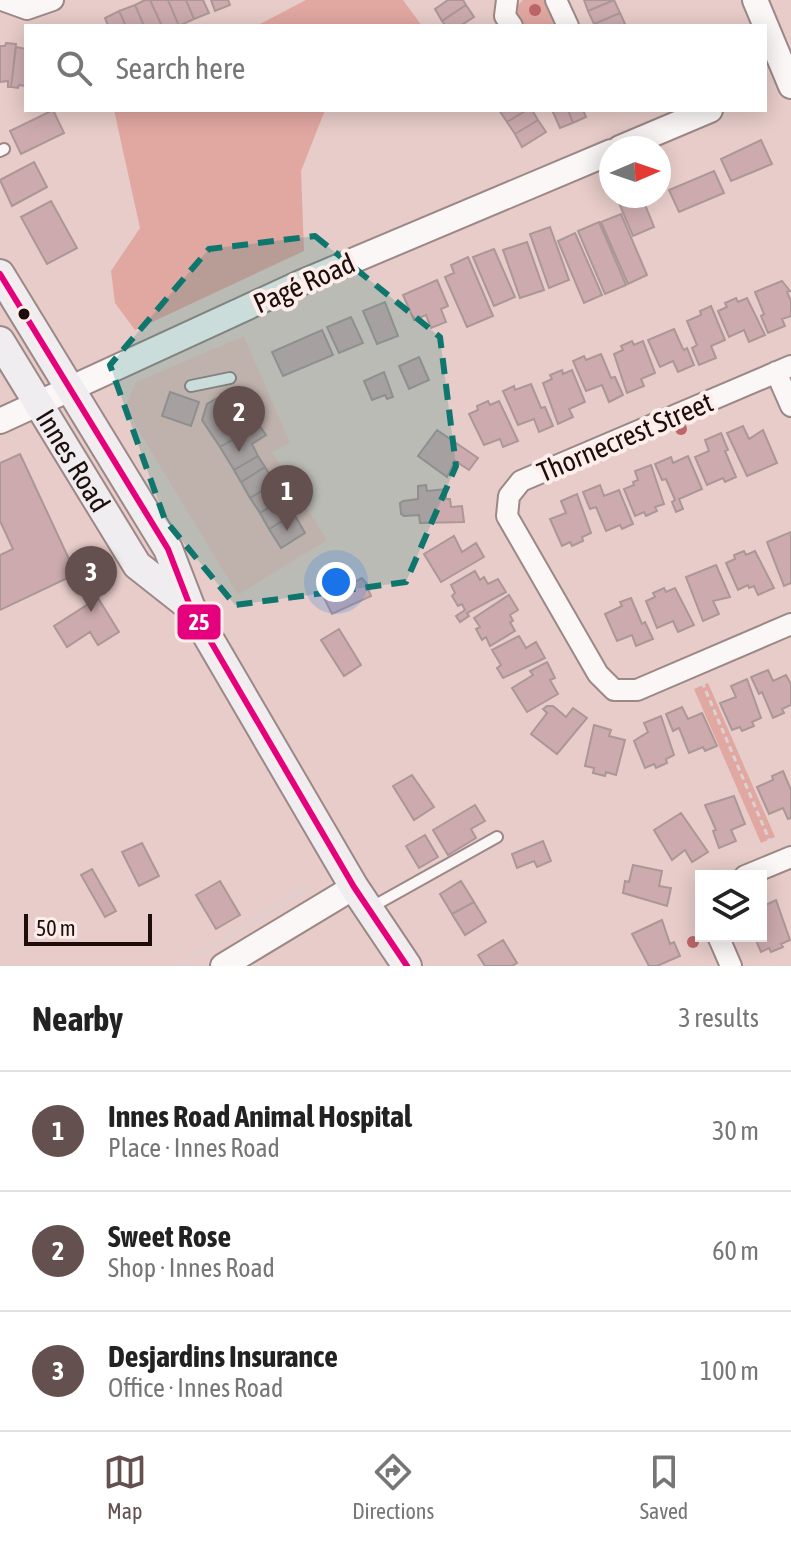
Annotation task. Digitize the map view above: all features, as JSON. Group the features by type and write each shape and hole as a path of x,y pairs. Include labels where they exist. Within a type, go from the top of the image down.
{"main road":[{"name":"Innes Road","path":"0,274 168,549 190,606 362,898 407,966"},
{"name":"Innes Road","path":"0,341 137,565 190,606"}],"street":[{"path":"2,0 27,9 53,0"},
{"path":"507,0 505,16 511,24"},
{"path":"556,0 567,24"},
{"path":"755,0 763,24"},
{"path":"767,34 784,82"},
{"path":"648,136 705,112"},
{"name":"Pagé Road","path":"0,421 300,283 599,157"},
{"name":"Thornecrest Street","path":"791,406 783,369 521,481 509,496 507,516 605,683 614,690 637,690 791,624"},
{"path":"760,870 785,860"},
{"path":"223,966 362,898"},
{"path":"721,942 731,966"}],"lane":[{"path":"191,386 230,378"},
{"path":"362,898 497,837"}],"path":[{"path":"695,665 785,860"},
{"path":"180,966 310,886"}],"highlighted area":[{"path":"315,236 440,337 456,466 406,582 235,605 165,520 110,365 209,249"}],"shaded area":[{"path":"306,0 403,0 421,24 260,24"},
{"path":"523,0 545,0 555,24 524,24 517,13 518,5"},
{"path":"114,112 324,112 301,171 304,251 135,330 115,303 111,271 140,228"},
{"path":"244,336 290,443 272,452 327,540 238,595 125,408 136,382"},
{"path":"708,683 775,837 761,843 694,689"}],"building":[{"path":"150,0 161,24 143,24 135,5"},
{"path":"150,0 168,0 178,24 161,24"},
{"path":"168,0 186,0 194,19 178,24"},
{"path":"186,0 203,0 209,13 194,19"},
{"path":"211,0 228,0 230,5 215,11"},
{"path":"448,0 463,0 466,5 442,21 435,9"},
{"path":"584,0 614,0 588,11"},
{"path":"614,0 620,13 594,24 588,11"},
{"path":"135,5 143,24 125,24 119,11"},
{"path":"466,5 474,17 463,24 444,24 442,21"},
{"path":"119,11 125,24 107,24 105,18"},
{"path":"620,13 625,24 594,24"},
{"path":"16,44 11,87 8,87 8,81 0,82 0,46"},
{"path":"16,47 24,49 24,86 11,87"},
{"path":"54,112 64,133 21,154 10,131"},
{"path":"500,112 524,112 507,122"},
{"path":"524,112 533,112 538,120 515,134 507,122"},
{"path":"553,112 569,112 573,123 560,128"},
{"path":"569,112 584,112 586,117 573,123"},
{"path":"538,120 546,132 522,147 515,134"},
{"path":"761,140 772,164 731,181 721,159"},
{"path":"34,162 47,187 12,206 0,180"},
{"path":"714,171 724,193 679,212 671,189"},
{"path":"51,201 77,248 47,264 21,217"},
{"path":"621,208 646,208 654,227 633,236"},
{"path":"621,214 647,275 628,284 601,222"},
{"path":"599,222 626,285 605,294 578,231"},
{"path":"550,227 569,280 549,288 530,234"},
{"path":"575,233 602,295 584,303 558,241"},
{"path":"527,242 544,290 520,298 503,250"},
{"path":"494,249 515,297 494,306 473,257"},
{"path":"468,257 493,316 467,327 445,277 454,273 451,265"},
{"path":"437,280 448,306 441,309 446,322 431,328 426,315 414,320 403,295"},
{"path":"782,281 790,291 787,292 791,301 791,316 782,319 785,326 768,333 755,292"},
{"path":"736,298 738,302 747,298 765,335 749,342 744,330 729,337 718,311"},
{"path":"385,302 398,336 377,344 363,311"},
{"path":"711,306 725,340 711,346 716,358 699,365 692,348 697,345 687,321"},
{"path":"351,317 363,343 339,353 327,327"},
{"path":"674,329 694,365 678,372 673,361 660,367 648,340"},
{"path":"322,330 333,355 283,376 272,352"},
{"path":"632,341 634,345 643,341 655,373 641,379 644,386 627,393 614,354"},
{"path":"601,354 611,378 615,377 623,395 609,402 602,385 586,391 573,361"},
{"path":"419,357 429,380 409,389 399,366"},
{"path":"562,370 563,374 572,370 585,402 569,409 573,417 558,424 543,383 552,379 550,375"},
{"path":"384,372 393,397 387,399 385,395 372,400 364,381"},
{"path":"531,384 553,426 539,432 534,419 518,425 503,391"},
{"path":"237,387 259,425 220,447 202,420 207,404"},
{"path":"170,392 199,402 191,426 162,416"},
{"path":"488,401 490,405 499,401 518,441 503,447 500,439 484,445 469,414"},
{"path":"259,425 266,435 252,444 258,456 234,470 220,447"},
{"path":"743,426 749,439 763,430 777,463 747,476 727,433"},
{"path":"437,430 478,458 469,470 455,461 447,477 418,456"},
{"path":"721,433 736,477 725,482 723,478 707,485 695,457 709,451 705,440"},
{"path":"20,454 76,574 0,610 0,555 13,549 0,521 0,463"},
{"path":"258,456 265,467 241,482 234,470"},
{"path":"688,456 702,489 679,499 683,509 676,512 672,502 675,500 666,479 662,480 655,464 671,457 673,463"},
{"path":"651,465 664,504 655,507 657,511 646,516 644,512 635,516 624,489 638,480 635,471"},
{"path":"265,467 275,483 250,498 241,482"},
{"path":"275,483 284,498 260,513 250,498"},
{"path":"426,485 427,491 446,489 446,499 450,499 451,507 462,506 464,522 420,523 419,515 401,514 400,503 418,499 418,486"},
{"path":"600,485 604,496 619,490 633,524 606,531 596,507 590,509 583,492"},
{"path":"577,494 591,533 572,546 570,542 562,546 550,519 566,513 561,501"},
{"path":"284,498 294,514 269,529 260,513"},
{"path":"294,514 305,533 281,548 269,529"},
{"path":"791,532 791,583 784,586 767,542"},
{"path":"454,536 462,552 476,543 484,557 441,582 424,554"},
{"path":"744,551 746,555 755,551 774,588 758,595 754,586 749,588 748,585 738,590 726,563"},
{"path":"716,565 730,597 713,601 719,614 703,621 686,577"},
{"path":"475,571 480,580 484,577 488,584 498,579 506,592 467,613 469,616 460,622 456,616 465,610 462,604 458,606 452,596 455,593 451,585"},
{"path":"362,578 370,588 371,596 332,614 319,588 339,579 343,588"},
{"path":"664,588 666,592 675,588 694,625 678,632 673,621 657,628 646,601"},
{"path":"509,595 518,610 510,615 515,631 490,646 486,637 482,640 476,629 480,627 474,618"},
{"path":"98,598 119,632 98,645 90,632 67,647 54,626"},
{"path":"631,598 642,624 645,622 653,639 636,646 632,635 617,641 605,614"},
{"path":"339,629 361,665 344,676 321,640"},
{"path":"519,636 526,648 536,642 545,658 503,678 497,668 501,665 492,650"},
{"path":"547,662 555,678 550,680 558,694 527,712 512,688 533,675 530,671"},
{"path":"768,670 773,681 786,675 791,684 791,705 773,718 762,692 759,694 751,677"},
{"path":"747,679 761,718 752,722 754,726 742,731 740,727 732,730 720,703 736,697 731,686"},
{"path":"553,706 566,717 573,708 587,718 557,754 531,734 547,713 543,709"},
{"path":"682,707 688,719 702,713 717,746 705,751 703,747 689,753 679,728 673,731 666,714"},
{"path":"661,716 674,755 656,768 654,764 645,768 634,741 648,732 644,723"},
{"path":"594,725 611,730 609,736 625,740 616,775 593,773 594,768 585,766"},
{"path":"783,771 791,790 791,818 788,819 783,808 769,814 757,787 773,780 772,776"},
{"path":"412,775 434,807 414,820 393,786"},
{"path":"734,796 745,824 731,830 736,841 719,848 713,831 716,830 705,805"},
{"path":"475,805 485,821 471,829 476,838 448,855 433,830"},
{"path":"681,813 708,852 692,862 685,850 672,860 654,830"},
{"path":"425,835 438,857 419,868 406,846"},
{"path":"543,841 551,861 537,867 534,861 517,868 512,854"},
{"path":"142,843 159,876 139,886 122,852"},
{"path":"633,865 662,871 659,886 671,888 667,906 623,893"},
{"path":"92,869 116,911 105,917 81,875"},
{"path":"220,881 240,915 216,929 196,895"},
{"path":"461,881 474,902 452,914 440,894"},
{"path":"776,900 790,940 771,952 769,948 761,952 757,942 767,942 767,904"},
{"path":"474,902 486,922 465,935 452,914"},
{"path":"662,920 670,944 674,942 680,956 657,966 649,966 632,934"},
{"path":"503,940 517,963 512,966 485,966 478,955"}],"transit line":[{"name":"25","path":"0,274 168,549 190,606 354,887 407,966"}],"place":[{"name":"Sweet Rose","path":"239,452"},
{"name":"Innes Road Animal Hospital","path":"287,531"},
{"name":"Desjardins Insurance","path":"91,612"}]}
